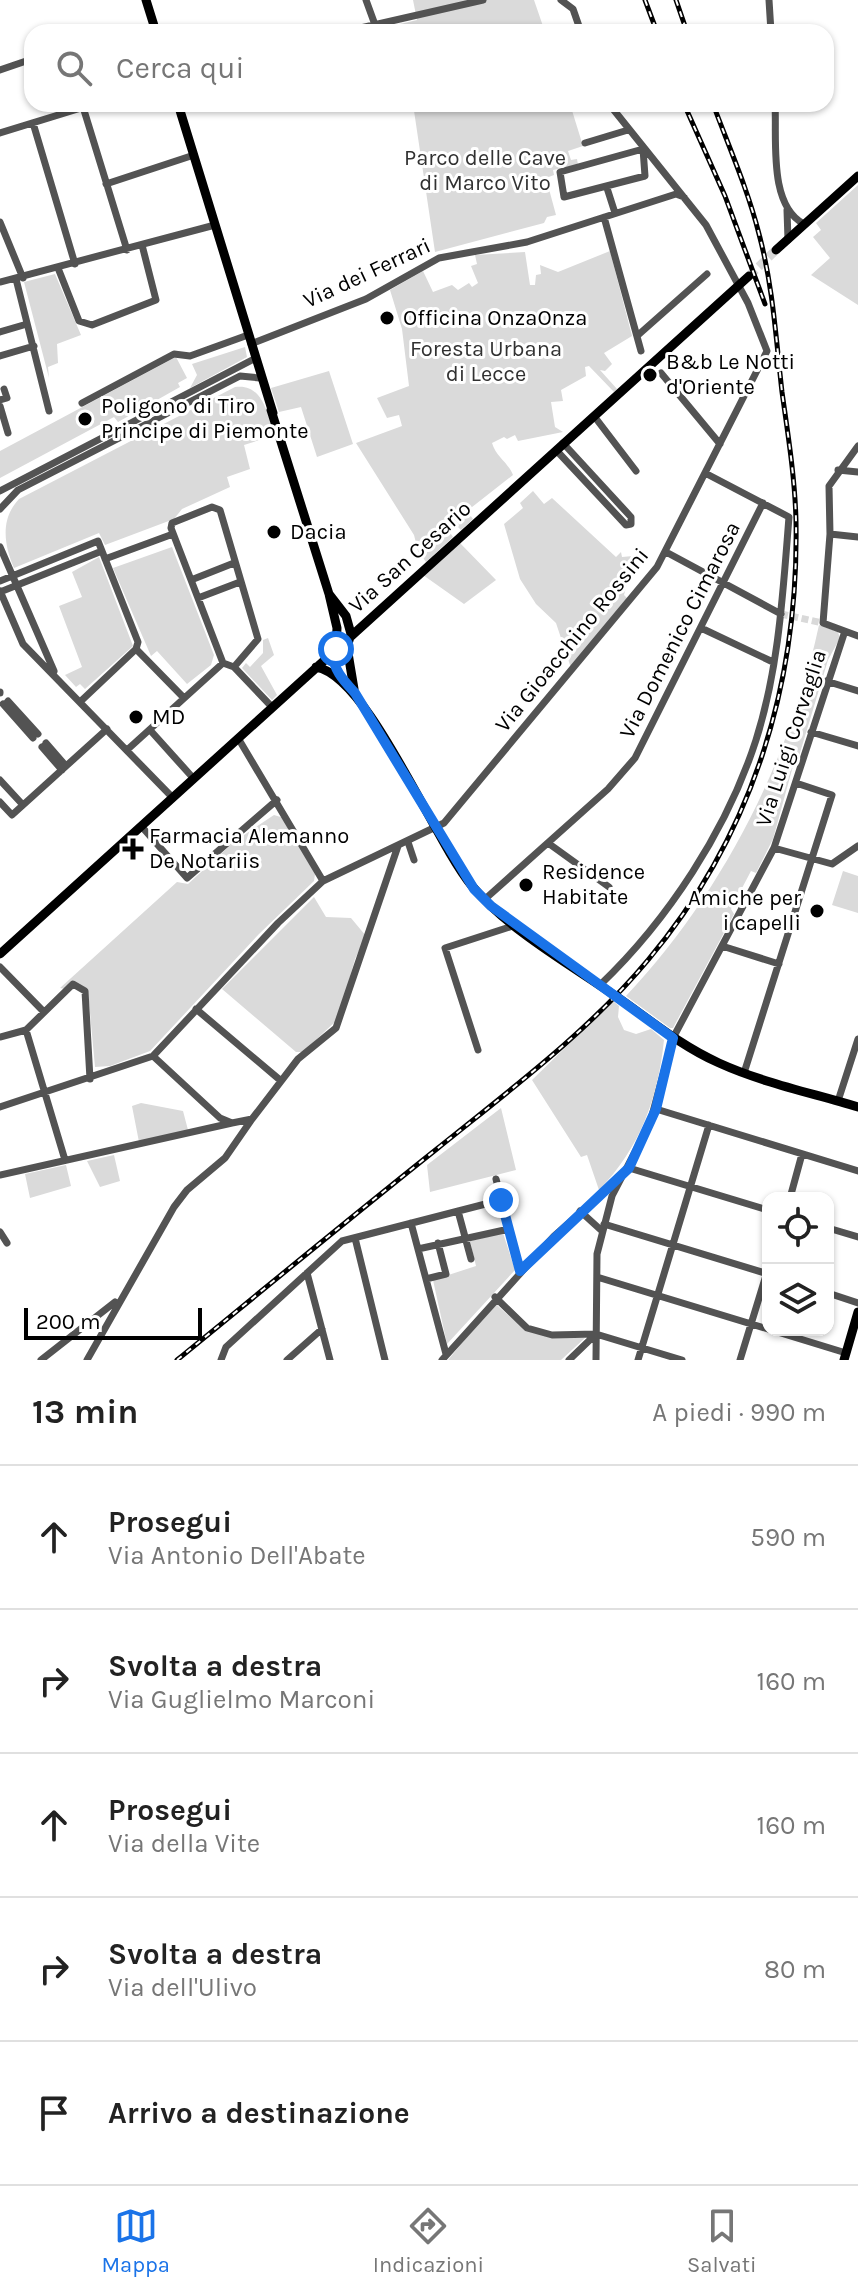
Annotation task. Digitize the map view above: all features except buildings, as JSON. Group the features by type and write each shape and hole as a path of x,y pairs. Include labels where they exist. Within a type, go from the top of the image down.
{"main road":[{"path":"146,0 154,24"},
{"path":"181,112 329,594 337,628 334,651 340,677"},
{"path":"776,250 858,176"},
{"name":"Via San Cesario","path":"0,954 749,276"},
{"path":"252,347 273,413"},
{"path":"329,594 346,616 351,634 347,647 355,693"},
{"path":"337,628 351,634"},
{"path":"334,651 349,666"},
{"path":"316,667 340,677 355,693 465,878 484,900 673,1038 744,1073 858,1107"},
{"path":"845,1356 857,1319"}],"street":[{"path":"366,0 374,22"},
{"path":"368,24 483,0"},
{"path":"561,0 573,9 578,24"},
{"path":"769,0 770,24"},
{"path":"0,70 24,62"},
{"path":"0,133 67,112"},
{"path":"84,112 127,250"},
{"name":"Via Gioacchino Rossini","path":"436,829 481,781 621,614 666,552 767,351 739,284 706,225 615,112"},
{"path":"775,112 780,189 787,207 788,240"},
{"path":"33,123 75,264"},
{"path":"585,143 628,130"},
{"path":"643,149 645,176 607,188 566,199 560,172 643,149"},
{"path":"106,184 194,155"},
{"path":"607,188 615,213"},
{"name":"Via dei Ferrari","path":"252,347 366,299 439,258 527,242 676,194 684,197"},
{"path":"787,207 804,224"},
{"path":"604,217 641,351"},
{"path":"0,222 20,278 27,324 49,411"},
{"path":"0,282 215,225"},
{"path":"58,268 79,321 92,325 156,300 142,245"},
{"path":"637,336 707,274"},
{"path":"0,332 27,324"},
{"path":"0,356 34,346"},
{"path":"82,403 174,354 190,356 252,347"},
{"path":"0,491 252,347"},
{"path":"661,373 720,444"},
{"path":"0,509 18,490 233,379 251,374 260,378"},
{"path":"4,389 7,398 0,403 8,433"},
{"path":"594,416 636,471"},
{"path":"560,446 631,517 631,524 626,525 560,446"},
{"name":"Via Luigi Corvaglia","path":"596,1360 597,1277 603,1227 609,1209 656,1109 673,1038 774,848 826,681 844,634 823,623 830,534 829,486 858,446"},
{"path":"838,470 858,472"},
{"path":"600,985 641,942 709,843 756,741 773,662 781,614 789,517 705,473"},
{"name":"Via Domenico Cimarosa","path":"484,900 608,789 635,758 763,503"},
{"path":"234,667 258,643 220,510 212,507 172,523 173,534 223,663 234,667 272,707"},
{"path":"173,534 0,591 20,638 173,798"},
{"path":"830,534 858,537"},
{"path":"0,581 98,541 137,646 184,698"},
{"path":"0,547 57,676"},
{"path":"666,552 781,614"},
{"path":"191,580 234,563"},
{"path":"198,598 240,582"},
{"path":"701,628 773,662"},
{"path":"20,638 36,631"},
{"path":"844,634 858,636"},
{"path":"81,701 137,646"},
{"path":"127,750 223,663"},
{"path":"826,681 858,691"},
{"path":"6,702 35,736"},
{"path":"0,802 12,815 107,729"},
{"path":"150,730 194,779"},
{"path":"811,732 858,746"},
{"path":"238,738 323,881"},
{"path":"44,745 64,768"},
{"path":"0,780 23,805"},
{"path":"744,1073 832,795 796,783"},
{"path":"142,827 187,878 277,800"},
{"path":"0,1107 153,1056 278,923 323,881 436,829"},
{"path":"408,842 414,860"},
{"path":"548,843 609,887"},
{"path":"87,1360 174,1207 187,1190 225,1158 298,1059 336,1028 398,846"},
{"path":"774,848 832,864 858,846"},
{"path":"478,1050 445,948 516,925"},
{"path":"722,946 779,964"},
{"path":"0,967 44,1012"},
{"path":"0,1037 26,1030 73,984 85,991 90,1079"},
{"path":"196,1009 280,1080"},
{"path":"26,1030 65,1160"},
{"path":"838,1101 858,1039"},
{"path":"153,1056 220,1118 232,1123"},
{"path":"656,1109 858,1171"},
{"path":"0,1175 252,1119"},
{"path":"638,1360 709,1125"},
{"path":"792,1192 802,1154"},
{"path":"444,1357 520,1271 580,1211 626,1172 691,1186 762,1208"},
{"path":"496,1179 520,1271"},
{"path":"221,1360 226,1347 342,1241 501,1200"},
{"path":"593,1200 609,1209"},
{"path":"458,1211 471,1259"},
{"path":"580,1211 603,1227 762,1270"},
{"path":"411,1223 444,1357"},
{"path":"418,1249 464,1236 509,1229"},
{"path":"834,1230 858,1237"},
{"path":"0,1232 7,1243"},
{"path":"355,1238 385,1360"},
{"path":"426,1279 446,1274 438,1243"},
{"path":"307,1273 330,1360"},
{"path":"597,1277 762,1328"},
{"path":"740,1360 762,1290"},
{"path":"834,1295 858,1303"},
{"path":"41,1360 121,1297"},
{"path":"495,1297 527,1328 552,1335 596,1334 682,1360"},
{"path":"287,1360 322,1329"},
{"path":"569,1360 596,1334"},
{"path":"787,1336 845,1356"}],"green space":[{"path":"413,0 534,0 542,24 400,24 417,20"},
{"name":"Parco delle Cave di Marco Vito","path":"414,112 572,112 583,146 568,151 571,160 577,159 578,165 553,170 554,175 546,178 556,215 547,217 544,223 435,252"},
{"path":"858,185 858,305 811,275 830,258 813,237 821,230 816,223"},
{"name":"Foresta Urbana di Lecce","path":"610,251 632,336 604,353 612,364 605,371 600,370 617,389 614,392 589,366 585,367 586,376 561,390 563,401 551,402 555,427 563,432 518,441 515,435 492,443 513,475 467,511 473,519 461,530 458,527 449,531 453,537 426,562 418,551 414,535 356,443 402,426 399,415 387,418 377,398 409,386 402,329 390,290 423,271 433,292 452,285 458,290 469,283 472,287 478,283 471,266 477,264 475,255 525,252 530,285 535,285 536,275 541,274 540,265 558,272"},
{"path":"55,274 81,335 57,344 58,363 48,367 49,378 24,282"},
{"path":"245,347 247,357 190,388 197,375 192,364"},
{"name":"Poligono di Tiro Principe di Piemonte","path":"176,357 187,378 178,383 180,387 118,422 114,417 0,478 0,451"},
{"path":"329,371 353,444 317,457 301,407 279,412 271,388"},
{"path":"235,387 244,387 258,395 275,435 244,445 250,469 227,477 230,487 182,509 174,519 105,545 99,533 14,568 8,550 6,524 19,499"},
{"path":"533,491 544,504 552,498 616,557 621,552 622,557 633,556 634,572 624,595 629,600 571,668 556,623 536,604 520,579 504,524 523,508 520,503"},
{"path":"460,543 496,580 464,604 423,575"},
{"path":"172,547 214,655 211,665 187,684 157,651 151,656 113,568"},
{"path":"99,557 133,646 85,689 80,684 76,687 65,675 82,667 59,606 82,597 72,572"},
{"path":"819,625 838,632 840,638 828,660 799,756 796,755 773,839 756,873 751,871 731,909 734,914 673,1028 670,1028 626,996 692,915 747,824 790,726"},
{"path":"268,638 274,655 261,666 277,695 272,700 242,668 246,663 250,667 263,653 263,640"},
{"path":"274,815 284,818 315,874 314,881 259,934 150,1051 110,1066 95,1067 88,991 74,982 65,989 60,988 177,882 188,884 235,841"},
{"path":"843,871 858,876 858,913 832,905"},
{"path":"314,897 326,917 351,918 366,936 355,959 338,1019 303,1052 296,1052 222,989"},
{"path":"613,1001 619,1006 618,1017 624,1030 636,1034 651,1029 664,1040 657,1082 645,1121 626,1157 599,1190 587,1155 581,1157 532,1080"},
{"path":"141,1103 183,1111 188,1130 139,1142 132,1106"},
{"path":"501,1108 516,1170 430,1192 427,1165"},
{"path":"114,1155 120,1181 100,1187 87,1161"},
{"path":"66,1165 71,1186 30,1198 25,1174"},
{"path":"503,1233 515,1270 447,1344 433,1280 476,1266 470,1241"},
{"path":"495,1303 517,1322 535,1332 556,1337 585,1338 561,1360 448,1360"}],"tunnel":[{"path":"749,276 776,250"},
{"path":"781,614 823,623"}],"railway":[{"path":"645,0 654,24"},
{"path":"676,0 684,24"},
{"path":"688,112 725,196 765,304"},
{"path":"177,1360 521,1082 600,1011 648,960 685,912 716,861 742,809 778,698 789,640 795,581 796,521 793,473 768,273 749,201 716,112"}],"place":[{"name":"Officina OnzaOnza","path":"387,318"},
{"name":"B&b Le Notti d'Oriente","path":"650,375"},
{"name":"Poligono di Tiro Principe di Piemonte","path":"85,419"},
{"name":"Dacia","path":"274,532"},
{"name":"MD","path":"136,717"},
{"name":"Farmacia Alemanno De Notariis","path":"133,849"},
{"name":"Residence Habitate","path":"526,885"},
{"name":"Amiche per i capelli","path":"817,911"}],"route":[{"path":"336,649 332,652 333,662 340,677 355,693 474,889 491,906 555,954 673,1038 656,1109 629,1168 580,1211 520,1271 501,1200"}]}
